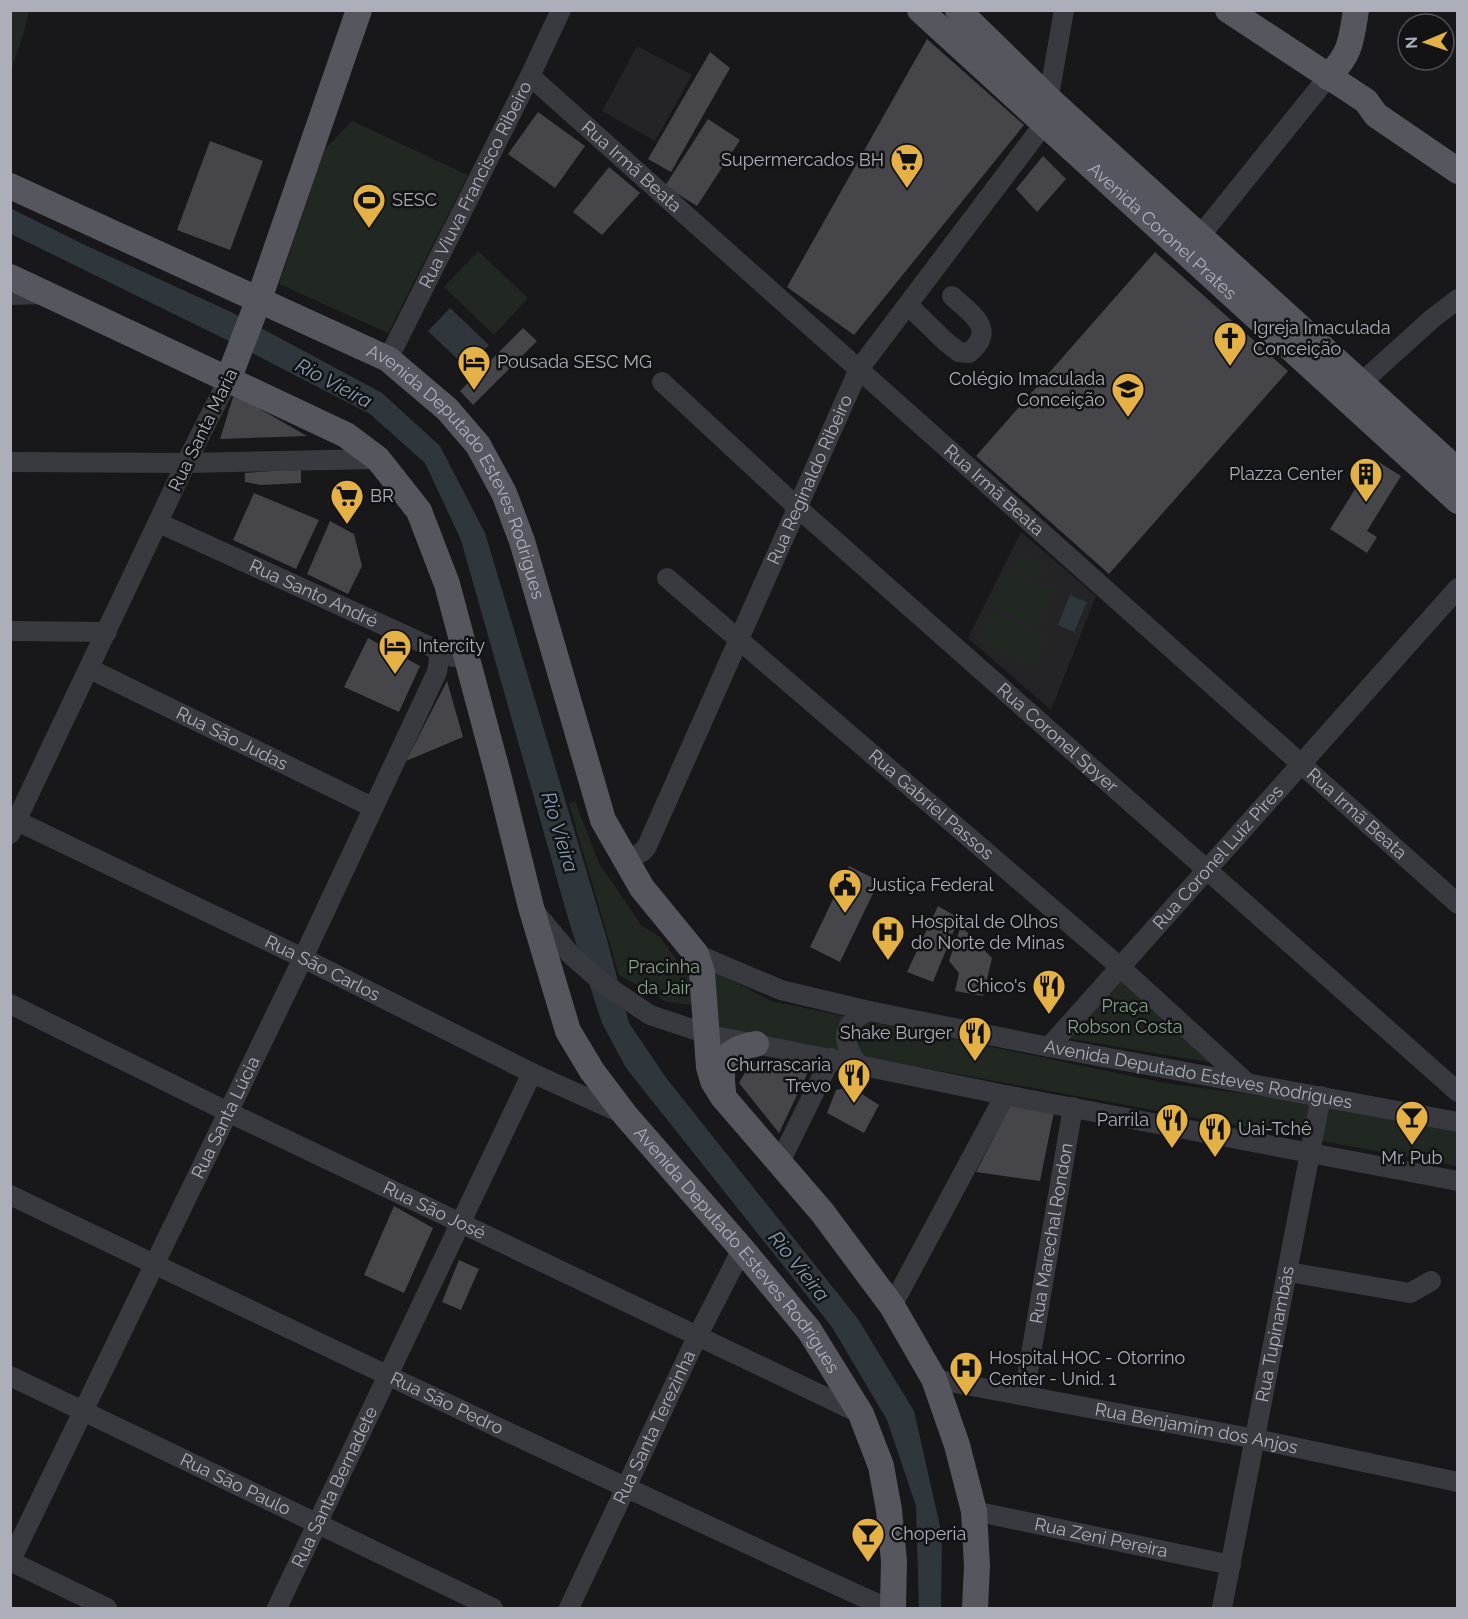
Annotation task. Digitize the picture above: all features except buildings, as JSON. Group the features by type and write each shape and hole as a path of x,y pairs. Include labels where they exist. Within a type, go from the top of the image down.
{"main road":[{"name":"Rua Santa Maria","path":"231,372 359,10"},
{"name":"Avenida Coronel Prates","path":"920,10 1458,501"},
{"name":"Avenida Coronel Prates","path":"958,10 980,20 1049,99 1458,471"},
{"path":"1228,10 1366,101 1376,115 1458,171"},
{"path":"1328,77 1344,61 1350,48 1356,10"},
{"path":"1366,101 1384,104 1458,151"},
{"name":"Avenida Deputado Esteves Rodrigues","path":"10,186 255,309 388,359 447,409 478,446 504,493 522,541 592,789 603,820 642,888 696,954 702,972 710,1074 723,1097 822,1212 892,1306 934,1379 957,1445 974,1511 977,1566 975,1608"},
{"name":"Avenida Deputado Esteves Rodrigues","path":"10,277 231,372 346,435 378,459 418,511 447,584 500,778 531,907 568,1031 592,1071 626,1116 809,1330 861,1414 881,1466 890,1510 894,1561 893,1608"},
{"path":"723,1097 721,1076 728,1054 740,1047 756,1044"}],"street":[{"name":"Rua Viuva Francisco Ribeiro","path":"388,359 561,10"},
{"path":"1044,124 1064,10"},
{"name":"Rua Irmã Beata","path":"530,76 1458,904"},
{"path":"1200,236 1328,77"},
{"name":"Rua Reginaldo Ribeiro","path":"625,861 642,852 647,846 859,369 909,306 1044,124"},
{"path":"10,295 47,294"},
{"path":"909,306 946,342 959,352 969,353 980,344 983,333 980,323 952,296"},
{"path":"1361,383 1433,318 1458,299"},
{"name":"Rua Santa Maria","path":"14,828 231,372"},
{"name":"Rua Coronel Spyer","path":"662,382 798,508 1458,1092"},
{"path":"10,462 186,463 378,459"},
{"name":"Rua Santo André","path":"159,523 440,652 467,661"},
{"name":"Rua Gabriel Passos","path":"667,578 1120,967 1247,1083"},
{"name":"Rua Coronel Luiz Pires","path":"1050,1047 1458,588"},
{"path":"10,631 107,632"},
{"name":"Rua Santa Lúcia","path":"11,1562 303,958 437,672 440,652"},
{"path":"437,672 467,661"},
{"name":"Rua São Judas","path":"90,669 372,807"},
{"name":"Rua São Carlos","path":"14,828 303,958 532,1073 626,1116"},
{"name":"Avenida Deputado Esteves Rodrigues","path":"531,907 572,955 604,984 650,1015 707,1034 1311,1155 1458,1181"},
{"name":"Avenida Deputado Esteves Rodrigues","path":"696,954 781,990 869,1011 1050,1047 1458,1122"},
{"name":"Rua São José","path":"10,1004 228,1112 861,1414"},
{"path":"858,1064 849,1051 846,1032 856,1017 869,1011"},
{"path":"779,1164 831,1058"},
{"name":"Rua Santa Bernadete","path":"277,1608 532,1073"},
{"path":"892,1306 1005,1095"},
{"name":"Rua Tupinambás","path":"1222,1608 1321,1096"},
{"name":"Rua Marechal Rondon","path":"1024,1395 1073,1107"},
{"name":"Rua São Pedro","path":"10,1195 387,1377 625,1489 887,1608"},
{"name":"Rua Santa Terezinha","path":"569,1608 697,1336 742,1249"},
{"path":"1288,1272 1410,1293 1431,1281"},
{"name":"Rua São Paulo","path":"10,1376 493,1608"},
{"name":"Rua Benjamim dos Anjos","path":"934,1379 1256,1439 1458,1482"},
{"name":"Rua Zeni Pereira","path":"974,1511 1231,1565"},
{"path":"11,1562 107,1608"}],"shaded area":[{"path":"637,46 692,75 655,141 602,111"},
{"path":"1021,532 1096,596 1051,710 968,638"}],"green space":[{"path":"11,10 29,11 11,70"},
{"name":"SESC","path":"352,121 468,175 388,333 279,284 324,150"},
{"path":"478,251 528,298 494,335 444,287"},
{"path":"1018,554 1046,563 1041,578 1013,569"},
{"path":"1005,570 1056,591 1040,627 990,606"},
{"path":"990,611 1047,637 1033,667 976,641"},
{"name":"Pracinha da Jair","path":"575,801 599,863 642,926 660,937 696,982 697,995 692,1005 667,1002 619,975 569,804"},
{"path":"705,966 771,1001 1165,1083 1302,1102 1457,1130 1457,1166 887,1061 714,1025"},
{"name":"Praça Robson Costa","path":"1123,973 1219,1064 1066,1038"}],"water":[{"name":"Rio Vieira","path":"10,208 231,312 382,393 440,446 485,533 606,936 629,1023 667,1079 858,1319 914,1411 942,1535 941,1608 919,1608 916,1506 887,1420 832,1327 626,1068 602,1023 570,925 461,540 425,463 370,414 229,341 11,234"},
{"path":"450,308 489,345 467,368 428,331"},
{"path":"1070,595 1087,602 1074,632 1058,625"}],"place":[{"name":"Supermercados BH","path":"907,189"},
{"name":"SESC","path":"369,229"},
{"name":"Igreja Imaculada Conceição","path":"1230,367"},
{"name":"Pousada SESC MG","path":"474,391"},
{"name":"Colégio Imaculada Conceição","path":"1128,418"},
{"name":"Plazza Center","path":"1366,503"},
{"name":"BR","path":"347,525"},
{"name":"Intercity","path":"395,675"},
{"name":"Justiça Federal","path":"845,914"},
{"name":"Hospital de Olhos do Norte de Minas","path":"888,961"},
{"name":"Chico's","path":"1049,1015"},
{"name":"Shake Burger","path":"975,1062"},
{"name":"Churrascaria Trevo","path":"854,1104"},
{"name":"Mr. Pub","path":"1412,1146"},
{"name":"Parrila","path":"1172,1149"},
{"name":"Uai-Tchê","path":"1215,1158"},
{"name":"Hospital HOC - Otorrino Center - Unid. 1","path":"966,1397"},
{"name":"Choperia","path":"868,1563"}]}
